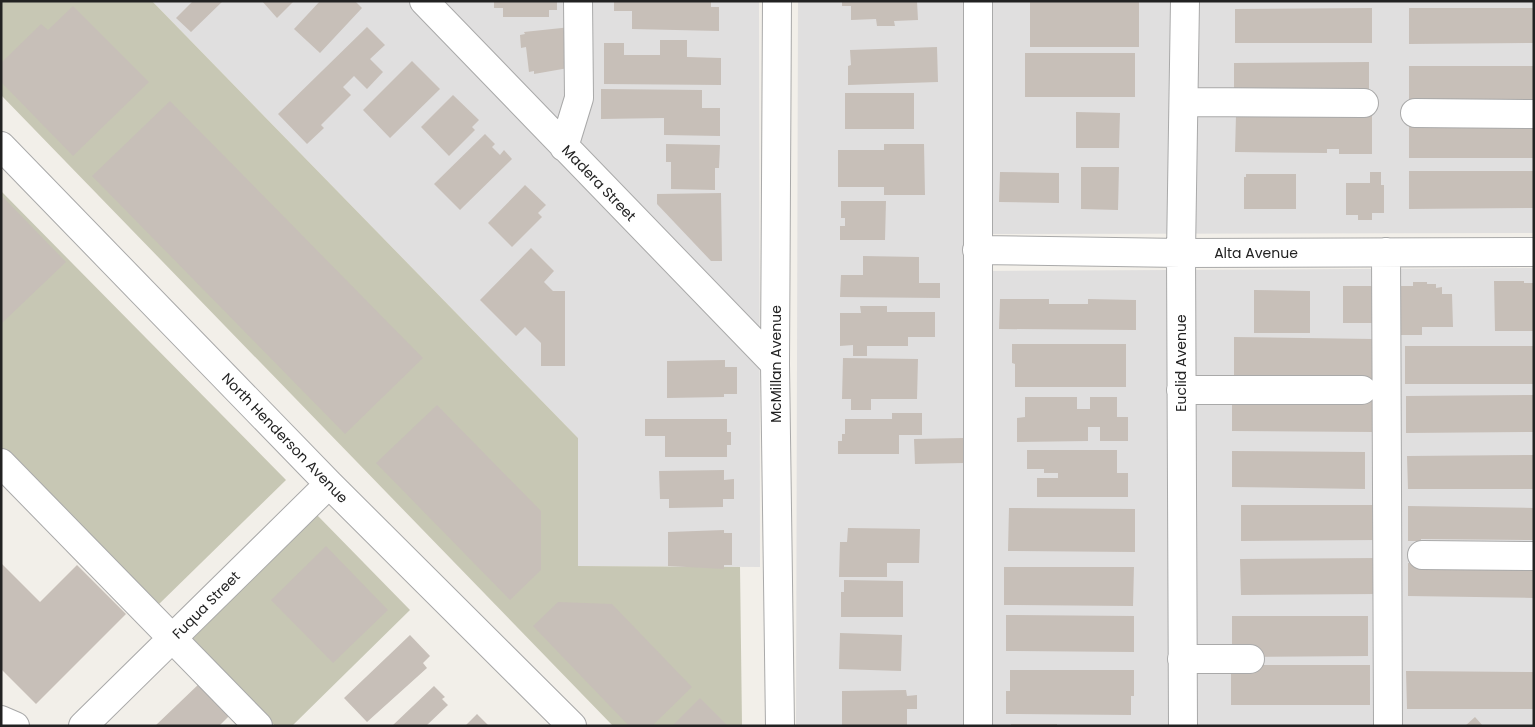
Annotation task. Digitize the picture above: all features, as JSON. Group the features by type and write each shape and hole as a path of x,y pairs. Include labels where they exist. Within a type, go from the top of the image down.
{"street":[{"name":"Madera Street","path":"424,1 775,364"},
{"path":"564,147 578,98 578,1"},
{"name":"McMillan Avenue","path":"777,1 775,364 780,726"},
{"path":"978,1 978,726"},
{"name":"Euclid Avenue","path":"1183,726 1181,254 1185,102 1185,1"},
{"path":"1185,102 1364,104"},
{"path":"1415,113 1534,114"},
{"name":"North Henderson Avenue","path":"1,146 329,484 572,726"},
{"name":"Alta Avenue","path":"977,250 1181,254 1534,252"},
{"path":"1386,252 1388,726"},
{"path":"1181,390 1362,390"},
{"path":"1,463 258,726"},
{"name":"Fuqua Street","path":"83,726 329,484"},
{"path":"1422,555 1534,556"},
{"path":"1182,659 1250,659"},
{"path":"1,720 15,726"}],"shaded area":[{"path":"1,1 152,1 578,438 578,566 740,567 742,726 613,726 1,95"},
{"path":"152,1 759,1 760,567 578,566 578,438"},
{"path":"798,1 1534,1 1534,233 985,234 986,271 1534,268 1534,726 796,726"},
{"path":"1,191 286,480 156,607 1,450"},
{"path":"317,515 410,610 292,726 275,726 190,639"}],"building":[{"path":"193,1 223,1 191,32 176,18"},
{"path":"262,1 294,1 277,18"},
{"path":"320,1 355,1 362,8 320,53 294,29"},
{"path":"494,1 557,1 557,10 549,10 549,17 503,17 503,8 494,8"},
{"path":"614,1 711,1 711,7 719,7 719,31 632,29 632,11 614,11"},
{"path":"842,1 917,1 918,20 894,21 895,26 877,26 876,19 851,20 851,6 842,6"},
{"path":"1030,1 1139,1 1139,47 1030,47"},
{"path":"73,6 149,82 73,156 1,82 1,63 41,24 48,30"},
{"path":"1372,8 1372,43 1235,43 1235,9"},
{"path":"1409,8 1534,8 1534,43 1409,44"},
{"path":"367,27 385,45 370,59 383,72 367,89 354,76 343,87 351,95 321,125 324,128 307,144 278,114"},
{"path":"571,27 574,67 534,74 534,71 529,72 526,47 521,48 520,35 525,34 524,32"},
{"path":"660,40 687,40 687,57 721,58 721,85 604,84 604,43 624,43 624,55 660,55"},
{"path":"937,47 938,82 848,85 848,66 851,65 850,50"},
{"path":"1025,53 1135,53 1135,97 1025,97"},
{"path":"412,61 440,89 390,138 363,110"},
{"path":"1369,62 1369,98 1234,98 1234,63"},
{"path":"1409,66 1534,66 1534,104 1409,104"},
{"path":"601,89 702,90 702,108 720,108 720,136 664,135 664,118 601,119"},
{"path":"845,93 914,93 914,129 845,129"},
{"path":"453,95 479,120 472,127 475,130 449,156 421,127"},
{"path":"170,101 423,358 345,434 92,176"},
{"path":"1076,112 1120,113 1119,148 1076,148"},
{"path":"1236,115 1372,116 1372,154 1339,154 1339,149 1327,149 1327,153 1235,152"},
{"path":"1409,121 1534,121 1534,158 1409,158"},
{"path":"485,134 495,144 492,147 500,155 504,150 512,159 460,210 434,184"},
{"path":"666,144 720,145 719,168 715,168 715,190 671,189 671,162 666,162"},
{"path":"884,144 924,144 925,195 884,195 884,187 838,187 838,150 884,150"},
{"path":"1081,167 1119,167 1118,210 1081,209"},
{"path":"1409,171 1534,171 1534,208 1409,209"},
{"path":"1000,172 1059,173 1059,203 999,202"},
{"path":"1370,172 1381,172 1381,185 1384,185 1384,213 1372,213 1372,220 1358,220 1358,215 1346,215 1346,183 1370,183"},
{"path":"1246,174 1296,174 1296,209 1244,209 1244,177 1246,177"},
{"path":"525,185 546,205 538,213 542,217 512,247 488,223"},
{"path":"721,193 722,261 711,261 657,204 657,194"},
{"path":"1,195 66,262 1,324"},
{"path":"841,201 886,201 885,240 840,240 840,226 845,226 845,218 841,218"},
{"path":"531,248 554,271 544,282 553,291 565,291 565,366 541,366 541,343 525,327 516,336 480,300"},
{"path":"863,256 919,257 919,283 940,283 940,298 840,297 841,275 863,275"},
{"path":"1494,281 1534,283 1534,331 1495,331"},
{"path":"1413,282 1436,284 1436,288 1442,287 1442,294 1452,294 1453,327 1422,327 1422,335 1394,335 1393,286 1413,286"},
{"path":"1343,286 1380,286 1380,323 1343,323"},
{"path":"1254,290 1310,291 1310,333 1254,333"},
{"path":"1000,299 1049,299 1049,304 1088,304 1088,299 1136,300 1136,330 999,329"},
{"path":"860,306 887,306 887,312 935,312 935,337 908,337 908,346 867,346 867,356 853,356 853,345 840,346 840,313 861,313"},
{"path":"1234,337 1373,339 1372,380 1234,379"},
{"path":"1012,344 1126,344 1126,387 1015,387 1015,364 1012,363"},
{"path":"1405,346 1534,346 1534,384 1405,384"},
{"path":"843,358 918,359 917,399 871,399 871,410 851,410 851,399 842,399"},
{"path":"725,360 725,367 737,367 737,394 724,394 724,397 667,398 667,361"},
{"path":"1232,394 1374,395 1374,432 1232,431"},
{"path":"1534,395 1534,432 1406,433 1406,396"},
{"path":"1025,397 1077,397 1077,409 1090,409 1090,397 1117,397 1117,417 1128,417 1128,441 1100,441 1100,427 1088,427 1088,441 1017,442 1017,418 1025,417"},
{"path":"437,405 541,511 541,570 510,600 376,463"},
{"path":"892,413 922,413 922,435 899,435 899,454 838,454 838,441 842,441 842,434 845,434 845,419 892,419"},
{"path":"645,419 727,419 727,432 731,432 731,445 727,445 727,457 665,457 665,436 645,436"},
{"path":"964,438 964,463 915,464 914,439"},
{"path":"1027,450 1117,450 1117,473 1128,473 1128,497 1037,497 1037,478 1058,478 1058,473 1044,473 1044,469 1027,469"},
{"path":"1232,451 1365,452 1365,489 1232,487"},
{"path":"1534,455 1534,489 1408,489 1407,456"},
{"path":"724,470 724,480 734,479 734,499 723,499 723,507 669,508 669,499 660,499 659,471"},
{"path":"1241,505 1377,505 1377,540 1241,541"},
{"path":"1408,506 1534,508 1534,540 1421,539 1421,541 1408,541"},
{"path":"1009,508 1135,509 1135,552 1008,551"},
{"path":"848,528 920,529 919,563 887,563 887,577 839,577 840,542 847,542"},
{"path":"724,530 724,533 732,533 732,565 724,565 724,569 668,566 668,532"},
{"path":"326,546 388,610 333,663 271,600"},
{"path":"1377,558 1377,594 1241,595 1240,559"},
{"path":"1,563 40,602 77,565 126,614 36,704 1,669"},
{"path":"1408,563 1534,568 1534,598 1408,596"},
{"path":"1004,567 1134,567 1133,606 1004,605"},
{"path":"844,580 903,581 903,617 841,617 841,592 844,592"},
{"path":"558,602 612,604 692,687 652,726 629,726 533,626"},
{"path":"1006,615 1134,616 1134,652 1006,651"},
{"path":"1232,616 1368,616 1368,656 1232,657"},
{"path":"840,633 902,635 901,671 839,669"},
{"path":"410,635 430,656 423,663 427,668 367,722 344,698"},
{"path":"1231,665 1370,665 1370,705 1231,705"},
{"path":"1010,670 1134,670 1134,696 1131,696 1131,715 1006,714 1006,691 1010,691"},
{"path":"1406,671 1534,672 1534,708 1407,709"},
{"path":"201,682 232,713 219,726 155,726"},
{"path":"434,686 445,697 442,699 448,705 426,726 392,726"},
{"path":"906,690 907,696 917,695 917,709 907,709 907,726 842,726 842,691"},
{"path":"700,698 728,726 672,726"},
{"path":"477,714 489,726 465,726"},
{"path":"1475,717 1483,726 1465,726"},
{"path":"1011,724 1057,724 1057,726 1011,726"}]}
